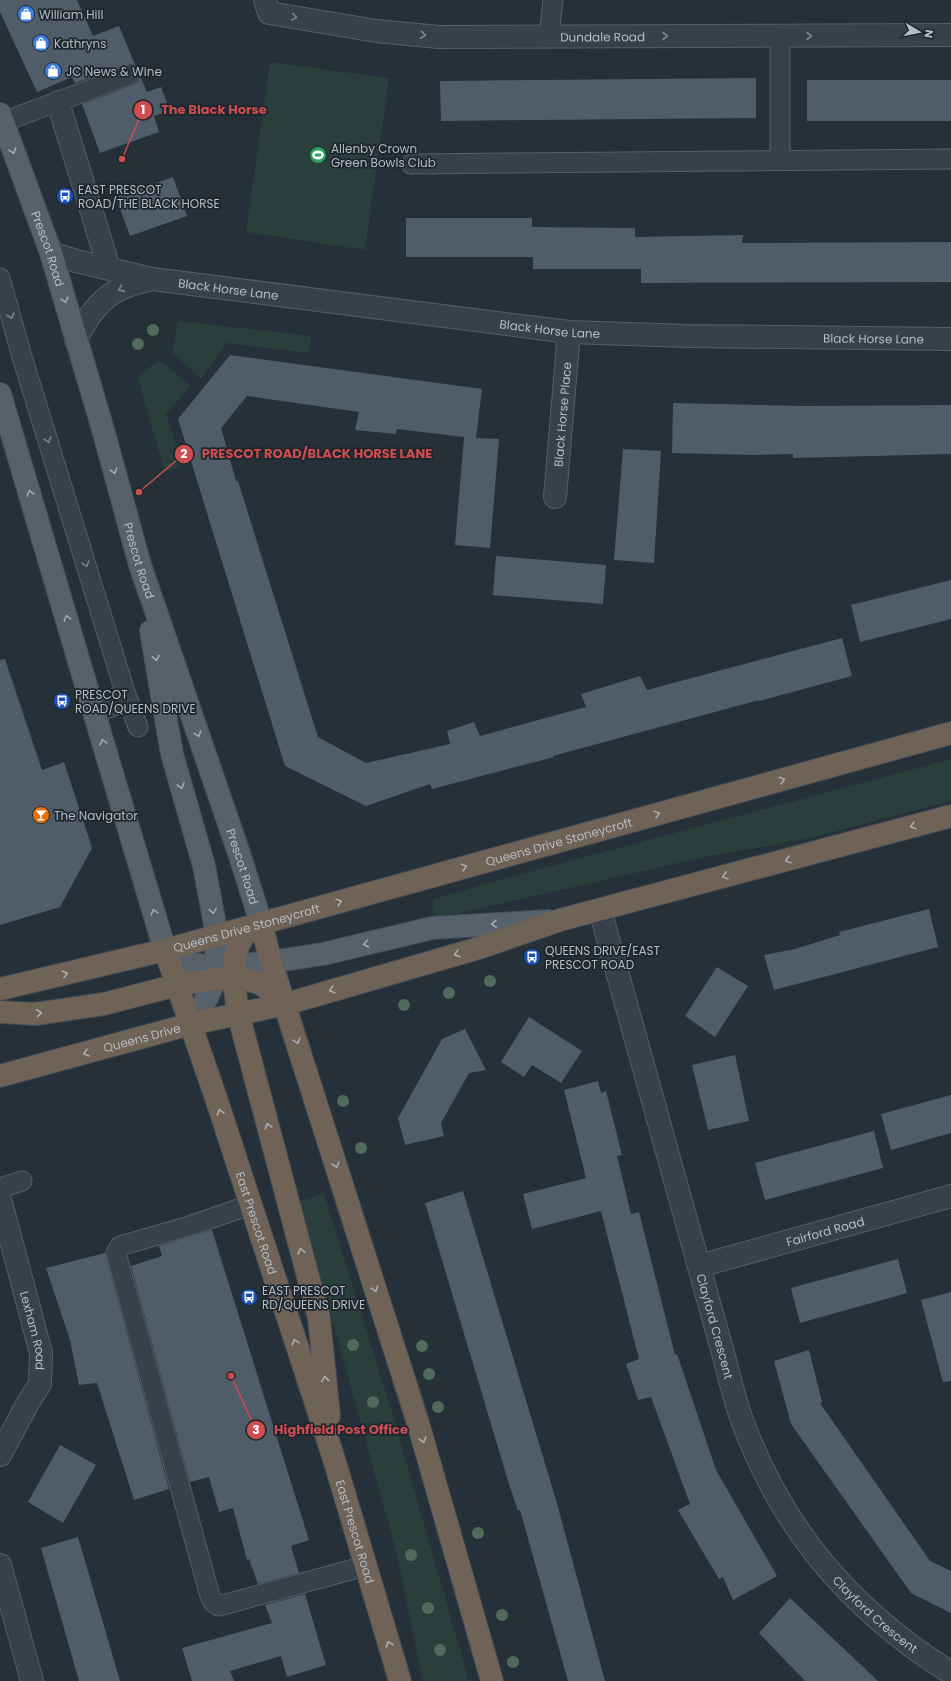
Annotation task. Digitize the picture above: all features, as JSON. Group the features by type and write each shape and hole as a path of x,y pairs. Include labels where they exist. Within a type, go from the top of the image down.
{"highway":[{"name":"Queens Drive Stoneycroft","path":"166,950 951,733"},
{"path":"286,1004 479,948 560,920 951,816"},
{"name":"Prescot Road","path":"261,923 271,962 286,1004"},
{"path":"261,923 244,936 224,973 238,1013 319,1318 334,1459"},
{"path":"0,989 166,950"},
{"name":"East Prescot Road","path":"166,950 334,1459 400,1681"},
{"path":"0,1012 35,1014 104,1004 224,973 261,984 286,1004 418,1423 492,1681"},
{"name":"Queens Drive","path":"0,1076 191,1024 286,1004"}],"main road":[{"name":"Prescot Road","path":"1,118 51,253 104,433 140,565 240,856 261,923"},
{"path":"0,394 94,707 118,796 166,950 174,957 184,962 224,973 271,962 323,954 432,928 560,920"},
{"path":"140,565 172,754 204,866 224,973 191,1024"}],"street":[{"name":"Dundale Road","path":"265,0 269,13 376,31 439,37 951,35"},
{"path":"58,102 109,268"},
{"name":"Black Horse Lane","path":"51,253 76,261 152,279 569,332 687,336 951,339"},
{"name":"Black Horse Lane","path":"76,340 83,326 108,296 119,290 152,279"},
{"name":"Black Horse Place","path":"555,497 569,332"},
{"name":"Clayford Crescent","path":"600,910 742,1419 760,1463 782,1506 810,1547 845,1589 879,1621 919,1653 951,1673"},
{"name":"Fairford Road","path":"699,1266 951,1196"},
{"name":"Lexham Road","path":"0,1199 41,1353 40,1384 29,1401 0,1455"},
{"path":"0,1565 32,1681"}],"lane":[{"path":"549,37 554,0"},
{"path":"780,36 780,161"},
{"path":"1,118 58,102 129,75"},
{"path":"410,164 951,159"},
{"path":"0,278 23,360 126,695 138,727"},
{"path":"94,707 101,710 114,706 122,702 126,695"},
{"path":"0,1188 22,1182"},
{"path":"250,1205 189,1226 120,1246 116,1253 210,1596 214,1603 219,1606 365,1566"}],"green space":[{"name":"Allenby Crown Green Bowls Club","path":"270,62 389,78 365,250 246,232"},
{"path":"178,321 311,336 309,353 227,343 201,379 172,352"},
{"path":"160,360 190,386 166,414 182,466 165,472 137,376"},
{"path":"951,759 951,801 811,838 705,857 438,918 433,911 434,899 518,875"},
{"path":"324,1194 392,1412 469,1681 423,1681 397,1555 317,1265 297,1201"}],"building":[{"path":"0,0 77,0 93,36 119,26 136,67 131,64 125,65 75,83 72,77 37,92 0,12"},
{"path":"140,76 147,92 161,87 170,111 154,116 159,132 100,153 82,104 133,85 138,82"},
{"path":"756,78 756,118 441,121 440,81"},
{"path":"807,80 951,80 951,121 807,121"},
{"path":"173,177 187,216 130,236 116,197"},
{"path":"406,218 532,218 532,227 635,228 635,237 743,235 742,243 951,242 951,282 641,283 641,269 533,269 533,257 406,257"},
{"path":"230,355 482,389 476,438 499,439 490,548 455,545 464,437 397,429 396,434 355,430 359,412 247,396 221,428 236,481 238,481 318,737 366,763 450,744 447,731 474,722 480,736 586,707 581,694 640,676 647,690 842,638 852,676 432,789 430,784 366,806 285,766 178,419"},
{"path":"673,403 806,406 951,405 951,454 793,458 793,454 753,455 672,453"},
{"path":"623,449 661,451 654,563 614,560"},
{"path":"496,556 606,565 603,604 493,595"},
{"path":"951,580 951,619 860,642 851,605"},
{"name":"The Navigator","path":"5,659 42,770 64,762 92,848 60,907 0,925 0,660"},
{"path":"929,909 938,947 774,990 764,955 795,949 840,935 839,932"},
{"path":"717,967 748,986 715,1037 685,1016"},
{"path":"529,1017 582,1051 561,1083 532,1065 524,1077 501,1062"},
{"path":"465,1029 486,1070 469,1073 441,1123 444,1136 405,1145 398,1118 442,1039"},
{"path":"735,1055 749,1121 708,1130 692,1065"},
{"path":"598,1081 601,1093 606,1091 622,1155 617,1156 631,1214 639,1212 675,1355 677,1354 716,1470 777,1576 733,1600 723,1577 719,1579 678,1510 690,1504 651,1397 638,1400 626,1364 639,1359 601,1211 532,1229 523,1194 586,1178 564,1090"},
{"path":"951,1095 951,1133 891,1150 881,1114"},
{"path":"874,1131 883,1168 765,1200 755,1163"},
{"path":"463,1191 556,1500 605,1681 568,1681 520,1510 518,1511 508,1481 425,1203"},
{"path":"212,1230 309,1540 291,1546 299,1573 258,1584 249,1559 247,1560 233,1508 219,1512 209,1477 190,1482 131,1266 162,1256 159,1246"},
{"path":"105,1253 169,1489 134,1500 97,1383 79,1385 70,1340 46,1268"},
{"path":"898,1259 907,1293 800,1323 791,1288"},
{"path":"951,1292 951,1381 943,1382 921,1300"},
{"path":"809,1350 822,1402 820,1403 930,1561 951,1571 951,1613 911,1593 791,1424 774,1361"},
{"path":"60,1445 96,1465 63,1523 28,1502"},
{"path":"78,1537 120,1681 79,1681 41,1548"},
{"path":"305,1594 326,1665 287,1677 281,1656 230,1671 234,1681 192,1681 182,1648 272,1623 265,1605"},
{"path":"790,1598 878,1681 805,1681 759,1633"}],"place":[{"name":"William Hill","path":"26,14"},
{"name":"Kathryns","path":"41,43"},
{"name":"JC News & Wine","path":"53,71"},
{"name":"Allenby Crown Green Bowls Club","path":"318,155"},
{"name":"The Black Horse","path":"122,159"},
{"name":"EAST PRESCOT ROAD/THE BLACK HORSE","path":"65,196"},
{"name":"PRESCOT ROAD/BLACK HORSE LANE","path":"139,492"},
{"name":"PRESCOT ROAD/QUEENS DRIVE","path":"62,701"},
{"name":"The Navigator","path":"41,815"},
{"name":"QUEENS DRIVE/EAST PRESCOT ROAD","path":"532,957"},
{"name":"EAST PRESCOT RD/QUEENS DRIVE","path":"249,1297"},
{"name":"Highfield Post Office","path":"231,1376"}]}
